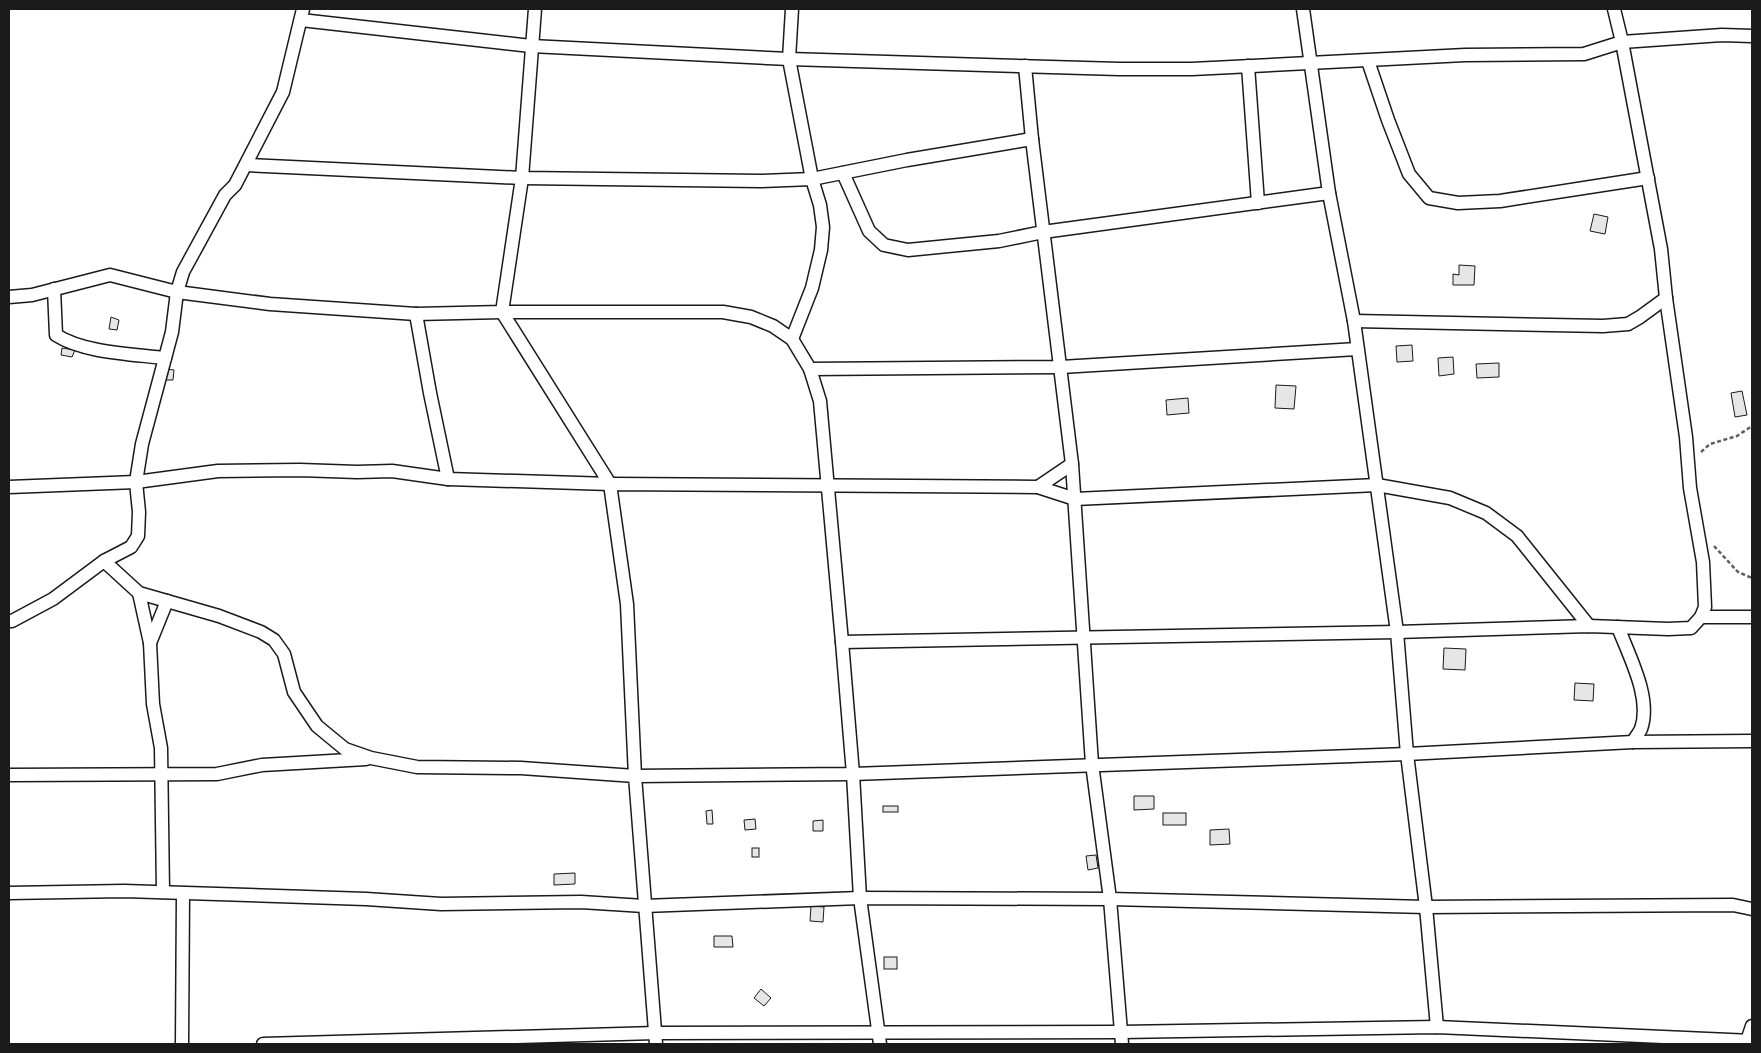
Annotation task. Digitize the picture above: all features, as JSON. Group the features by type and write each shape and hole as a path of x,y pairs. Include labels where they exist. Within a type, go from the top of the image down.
{"street":[{"path":"534,9 522,178 502,312 610,484 627,604 635,776 656,1039"},
{"path":"792,9 789,59 812,179 822,219 821,250 812,288 792,340"},
{"path":"1303,9 1329,193 1354,321 1397,632 1407,754 1426,907 1437,1027"},
{"path":"842,642 1397,632 1589,626 1691,628 1701,617 1705,608 1703,562 1693,507 1686,437 1666,298 1661,249 1622,42 1614,9"},
{"path":"9,621 53,599 104,561 131,546 138,536 140,512 136,482 142,444 172,332 177,292 183,272 226,195 235,185 283,92 302,14 531,46 789,59 1128,69 1192,69 1465,56 1584,54 1622,42 1722,35 1752,36"},
{"path":"1368,61 1409,174 1429,198 1458,202 1500,201 1648,178"},
{"path":"1025,66 1032,139 1072,464 1082,637 1092,764 1110,899 1122,1038"},
{"path":"1248,66 1258,203"},
{"path":"246,165 522,178 722,181 812,179 1032,139"},
{"path":"843,173 869,231 884,245 908,250 999,241 1043,232 1329,193"},
{"path":"9,297 32,294 110,275 177,292 270,304 416,314 722,312 751,318 772,326 792,340 810,369 820,401 853,774 860,898 879,1039"},
{"path":"54,289 56,335 67,342 91,348 165,358"},
{"path":"1354,321 1603,326 1628,324 1666,298"},
{"path":"416,314 448,479"},
{"path":"810,369 1061,368 1357,349"},
{"path":"1038,487 1072,464"},
{"path":"9,487 136,482 218,471 392,470 448,479 610,484 1038,487 1075,499 1377,485 1450,498 1486,513 1517,536 1589,626"},
{"path":"104,561 139,593 219,616 261,632 274,640 284,654 294,692 317,726 345,748 371,758 417,767 521,768 635,776 853,774 1407,754 1633,742 1752,741"},
{"path":"139,593 150,643 153,704 161,748 163,892"},
{"path":"150,643 167,601"},
{"path":"1701,617 1752,617"},
{"path":"1618,627 1642,690 1644,710 1641,729 1633,742"},
{"path":"9,776 217,774 262,765 371,758"},
{"path":"9,893 163,892 366,899 441,904 581,902 644,906 860,898 1110,899 1426,907 1733,905 1752,909"},
{"path":"182,1044 183,894"},
{"path":"263,1044 656,1039 1122,1038 1437,1027 1750,1041 1752,1026"}],"path":[{"path":"1688,463 1710,444 1737,436 1752,426"},
{"path":"1712,544 1738,572 1752,578"}],"building":[{"path":"1594,214 1608,217 1605,234 1590,231"},
{"path":"1459,265 1475,266 1474,285 1453,285 1453,274 1459,275"},
{"path":"111,317 119,320 117,330 109,329"},
{"path":"1412,345 1413,361 1397,362 1396,346"},
{"path":"62,348 75,350 72,357 61,355"},
{"path":"1453,357 1454,374 1439,376 1438,358"},
{"path":"1499,363 1499,377 1477,378 1476,364"},
{"path":"166,369 174,370 173,380 165,380"},
{"path":"1276,385 1296,386 1294,409 1275,408"},
{"path":"1742,391 1747,415 1735,417 1731,393"},
{"path":"1188,398 1189,413 1167,415 1166,400"},
{"path":"1444,648 1466,649 1465,670 1443,669"},
{"path":"1575,683 1594,684 1593,701 1574,700"},
{"path":"1134,796 1154,796 1154,809 1134,810"},
{"path":"883,806 898,806 898,812 883,812"},
{"path":"712,810 713,824 707,824 706,811"},
{"path":"1163,813 1186,813 1186,825 1163,825"},
{"path":"755,819 756,829 745,830 744,820"},
{"path":"823,820 823,831 813,831 813,821"},
{"path":"1229,829 1230,844 1210,845 1210,830"},
{"path":"752,848 759,848 759,857 752,857"},
{"path":"1096,855 1098,868 1088,870 1086,856"},
{"path":"575,873 575,884 554,885 554,874"},
{"path":"811,906 824,907 823,922 810,921"},
{"path":"714,936 732,936 733,947 714,947"},
{"path":"884,957 897,957 897,969 884,969"},
{"path":"761,989 771,998 764,1006 754,998"}]}
